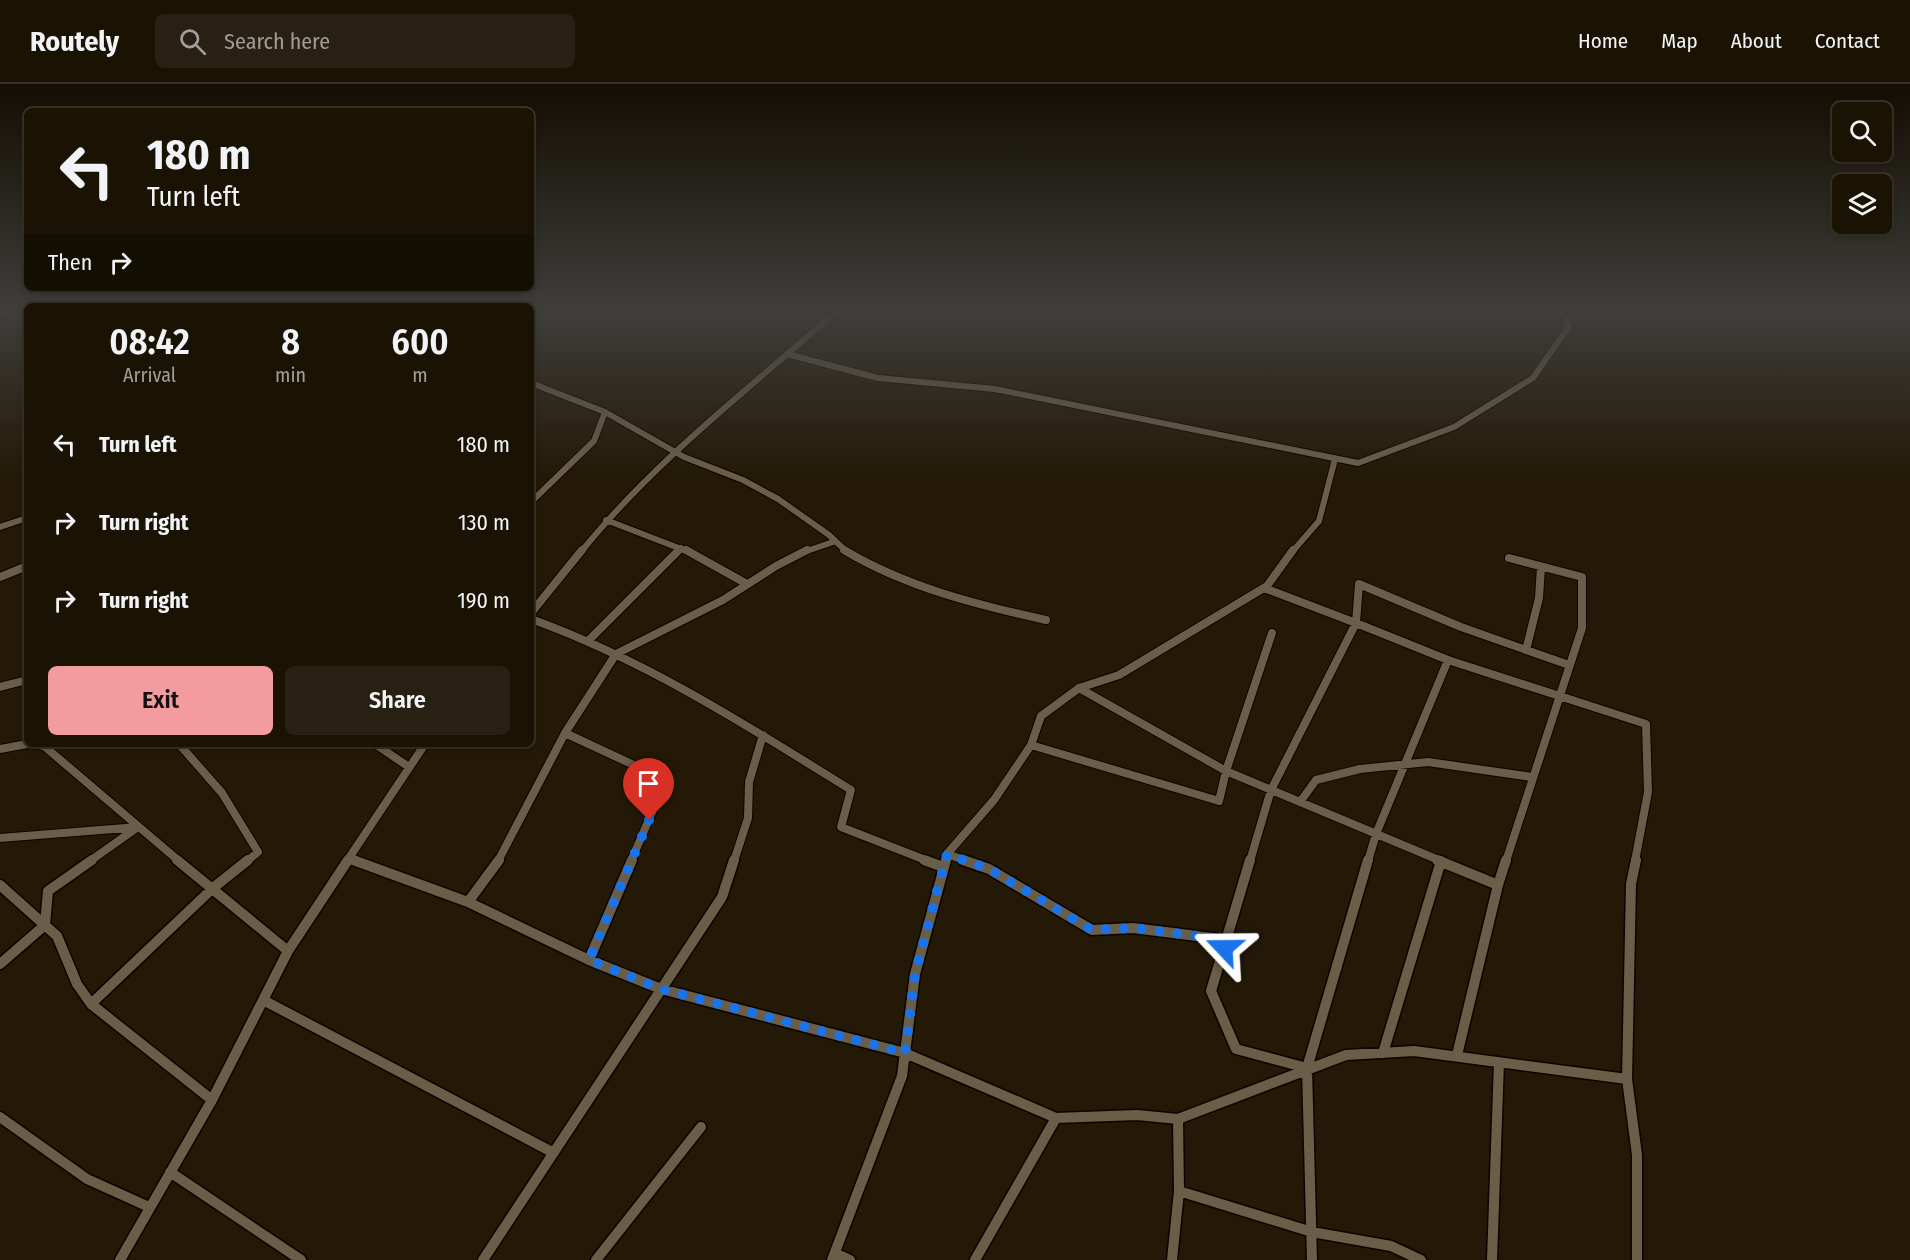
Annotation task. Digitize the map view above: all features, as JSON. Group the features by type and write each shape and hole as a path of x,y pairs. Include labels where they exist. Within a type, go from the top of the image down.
{"street":[{"path":"534,609 606,520 676,452 774,366"},
{"path":"832,366 878,378 995,389 1358,463 1454,427 1533,378 1541,366"},
{"path":"534,384 604,412 676,452 743,480 778,499 829,535 833,542 866,564 966,600 1046,620"},
{"path":"534,499 594,441 604,412"},
{"path":"850,1260 833,1256 902,1076 915,974 947,854 994,800 1031,745 1041,716 1079,688 1119,675 1155,651 1264,588 1319,521 1335,459"},
{"path":"0,527 24,519"},
{"path":"606,520 696,554 747,584"},
{"path":"468,902 502,856 565,733 616,654 723,600 776,566 811,548 833,542"},
{"path":"589,640 681,548"},
{"path":"1457,1055 1498,885 1582,628 1582,576 1509,558"},
{"path":"0,577 24,567"},
{"path":"1526,650 1539,598 1541,567"},
{"path":"1307,1068 1236,1049 1211,992 1271,790 1356,623 1359,584 1461,627 1569,665"},
{"path":"1264,588 1448,660 1646,724 1648,792 1631,884 1627,1078 1637,1155 1637,1260"},
{"path":"534,620 589,640 764,735 850,790 841,827 943,867"},
{"path":"1031,745 1219,801 1226,771 1272,633"},
{"path":"1312,1260 1307,1068 1376,834 1448,660"},
{"path":"0,687 24,681"},
{"path":"1079,688 1226,771 1498,885"},
{"path":"565,733 666,780 589,960"},
{"path":"483,1260 722,897 748,818 749,782 764,735"},
{"path":"0,749 24,745"},
{"path":"45,747 288,951"},
{"path":"90,1004 213,888 258,852 222,793 182,747"},
{"path":"379,747 409,767"},
{"path":"120,1260 212,1100 288,951 423,747"},
{"path":"1300,802 1316,780 1360,770 1428,762 1532,777"},
{"path":"0,838 138,827"},
{"path":"0,964 45,925 48,891 138,827"},
{"path":"947,854 989,869 1092,930 1133,928 1213,938 1224,948"},
{"path":"349,858 468,902 589,960 661,989 905,1053 1056,1118 1137,1115 1178,1119 1346,1055 1414,1051 1627,1078"},
{"path":"1383,1053 1441,861"},
{"path":"0,885 57,936 77,984 90,1004 212,1100"},
{"path":"263,1000 552,1152"},
{"path":"1492,1260 1499,1062"},
{"path":"0,1117 6,1124 87,1179 149,1207"},
{"path":"975,1260 1056,1118"},
{"path":"1172,1260 1179,1191 1178,1119"},
{"path":"596,1260 701,1127"},
{"path":"170,1172 301,1260"},
{"path":"1179,1191 1312,1232 1391,1246 1421,1260"}],"route":[{"path":"649,820 589,960 661,989 905,1053 915,974 947,854 989,869 1092,930 1133,928 1213,938 1224,948"}]}
